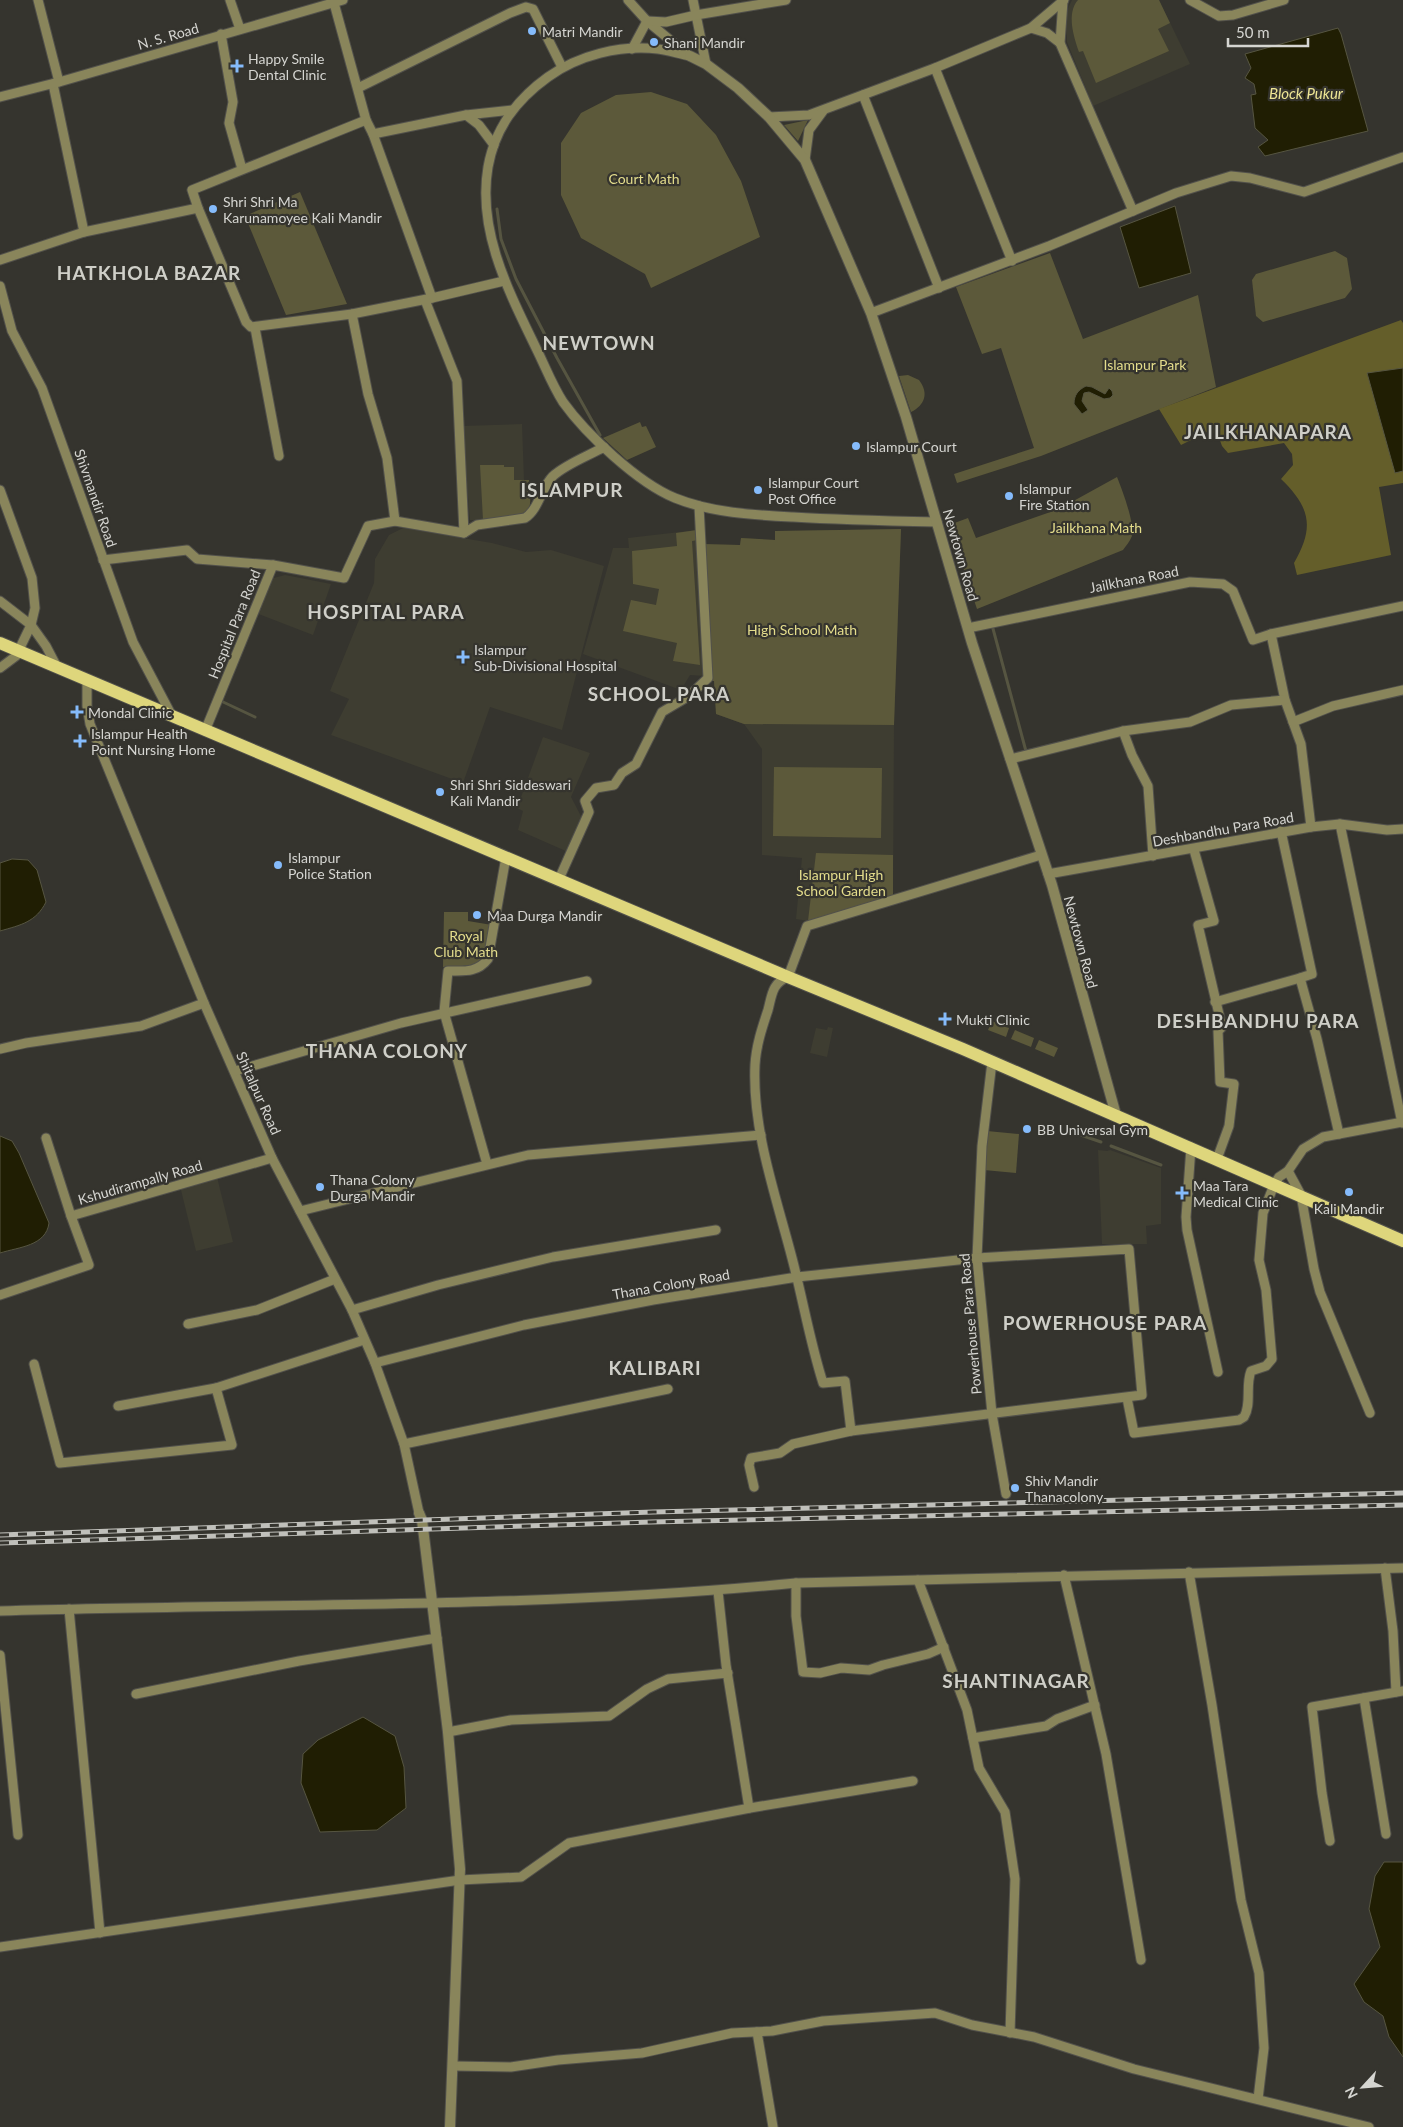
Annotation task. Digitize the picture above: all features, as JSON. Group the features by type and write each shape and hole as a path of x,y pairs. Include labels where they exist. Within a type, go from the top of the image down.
{"main road":[{"path":"0,643 992,1062 1191,1147 1403,1241"}],"street":[{"path":"38,0 56,83 84,232"},
{"path":"230,0 240,29"},
{"path":"628,0 647,21 690,56"},
{"path":"693,0 706,64"},
{"path":"647,21 666,22 786,0"},
{"path":"769,117 809,115 823,111 936,68 1031,28 1063,0"},
{"path":"1063,0 1060,43 1133,211"},
{"path":"1190,0 1219,16 1233,15 1284,0"},
{"path":"339,2 366,120 373,134 457,381 464,533 477,525 525,518 531,514 547,485 557,473 604,447"},
{"name":"N. S. Road","path":"0,97 56,83 221,34 339,2"},
{"path":"358,88 510,13 526,7 533,9 562,67"},
{"path":"632,50 647,21"},
{"path":"1031,28 1047,33 1060,43"},
{"path":"221,34 233,102 229,122 242,170"},
{"path":"690,56 658,49 632,50 590,55 562,67 528,91 502,125 494,145 488,168 486,205 492,238 504,281 558,393 571,411 604,447 643,480 673,498 699,506 747,514 849,520 937,522"},
{"name":"Newtown Road","path":"690,56 706,64 738,88 769,117 805,160 871,312 906,417 968,628 1048,874 1116,1115"},
{"path":"936,68 1012,261"},
{"path":"863,95 938,288"},
{"path":"373,134 466,116 512,110"},
{"path":"805,160 809,130 823,111"},
{"path":"466,116 479,126 494,145"},
{"path":"366,120 192,190 246,322 251,328 352,314 429,299 504,281"},
{"path":"871,312 1012,261 1176,193 1231,176 1250,178 1304,192 1403,157"},
{"path":"0,260 84,232 198,208"},
{"name":"Shivmandir Road","path":"0,286 12,331 42,388 133,642 172,717"},
{"path":"352,314 368,394 387,458 395,520"},
{"path":"255,328 279,456"},
{"path":"0,490 32,578 35,608 19,651 16,656 0,668"},
{"path":"559,879 589,812 586,802 596,788 614,785 622,773 636,764 662,712 689,696 708,678 699,506"},
{"name":"Hospital Para Road","path":"205,731 273,565 344,578 368,526 395,520 464,533"},
{"path":"103,560 187,550 197,559 273,565"},
{"name":"Jailkhana Road","path":"968,628 1190,582 1223,584 1233,591 1253,640 1271,634"},
{"path":"0,600 30,625 46,646 57,667"},
{"path":"1311,827 1301,744 1285,700 1271,634 1403,606"},
{"name":"Shitalpur Road","path":"87,680 87,706 90,724 204,1002 272,1158 352,1310 375,1363 404,1444 419,1513"},
{"path":"1293,722 1333,706 1403,690"},
{"path":"1010,760 1123,731 1190,722 1231,705 1285,700"},
{"path":"1123,731 1132,756 1148,786 1153,856"},
{"path":"754,1487 749,1465 751,1458 780,1453 793,1444 851,1430 1126,1398 1134,1433 1239,1420 1244,1417 1248,1404 1249,1377 1251,1372 1266,1366 1272,1359 1266,1290 1259,1260 1263,1213 1274,1185 1288,1171 1303,1149 1323,1137 1402,1122 1340,824"},
{"name":"Deshbandhu Para Road","path":"1048,874 1194,850 1281,831 1311,827 1340,824 1388,830 1403,829"},
{"path":"1215,1002 1312,974 1281,831"},
{"path":"1194,850 1214,921 1198,925 1222,1027 1218,1032 1220,1082 1234,1084 1229,1126 1216,1159"},
{"path":"851,1430 845,1381 823,1383 812,1346 797,1277 761,1135 755,1064 760,1037 774,990 779,981 788,977 807,926 1041,855"},
{"path":"487,1164 444,1012 448,971 474,970 482,966 488,959 506,857"},
{"path":"1300,978 1317,1039 1339,1134"},
{"path":"235,1071 444,1012 587,981"},
{"path":"0,1049 26,1043 141,1026 204,1002"},
{"name":"Powerhouse Para Road","path":"992,1062 982,1146 977,1258 992,1414 1006,1494"},
{"path":"300,1211 528,1154 761,1135"},
{"path":"46,1138 71,1216"},
{"path":"1191,1147 1186,1217 1187,1230 1218,1372"},
{"name":"Kshudirampally Road","path":"0,1295 89,1265 71,1216 272,1158"},
{"path":"1288,1171 1300,1195 1320,1292 1370,1413"},
{"path":"352,1310 438,1285 553,1257 716,1230"},
{"name":"Thana Colony Road","path":"375,1363 524,1324 652,1300 797,1277 977,1258 1129,1249 1142,1395 1126,1398"},
{"path":"188,1324 257,1310 335,1279"},
{"path":"118,1406 216,1388 364,1340"},
{"path":"34,1364 60,1463 232,1445 216,1388"},
{"path":"404,1444 668,1389"},
{"path":"419,1513 422,1520 448,1732 460,1880 454,2066 450,2127"},
{"path":"1330,1841 1322,1793 1312,1707 1400,1692 1385,1568"},
{"path":"0,1611 432,1603 718,1591 796,1583 1403,1568"},
{"path":"1188,1572 1212,1705 1241,1900 1259,1973 1264,2048 1258,2100"},
{"path":"1064,1575 1106,1754 1141,1960"},
{"path":"918,1580 968,1710 980,1768 1005,1812 1015,1879 1010,2033"},
{"path":"796,1583 796,1616 804,1672 820,1673 841,1668 869,1670 928,1654 944,1647"},
{"path":"718,1591 728,1673 749,1808"},
{"path":"70,1609 100,1933"},
{"path":"136,1694 298,1661 437,1638"},
{"path":"0,1654 18,1835"},
{"path":"448,1732 512,1720 609,1716 647,1690 668,1680 728,1673"},
{"path":"1364,1698 1386,1834"},
{"path":"973,1738 1046,1726 1057,1719 1095,1705"},
{"path":"0,1947 460,1880 521,1877 569,1843 749,1808 913,1781"},
{"path":"454,2066 511,2067 558,2060 642,2053 732,2032 772,2031 823,2021 935,2013 972,2025 1034,2037 1134,2068 1369,2127"},
{"path":"757,2032 773,2127"}],"shaded area":[{"path":"1072,0 1159,0 1190,64 1093,106 1067,42 1066,12"},
{"path":"1401,320 1403,323 1403,483 1379,487 1391,555 1297,575 1294,563 1301,550 1307,528 1303,508 1291,489 1281,479 1293,465 1292,454 1284,443 1228,453 1222,446 1218,435 1209,431 1181,445 1159,409"},
{"path":"522,424 524,480 529,480 530,505 483,520 470,520 462,426"},
{"name":"Islampur Sub-Divisional Hospital","path":"403,528 492,543 526,552 551,550 604,566 562,730 490,707 463,783 331,735 349,699 330,691 374,583 375,559 389,535"},
{"name":"High School Math","path":"901,529 894,725 893,895 808,921 796,919 802,858 762,855 762,749 744,724 716,714 714,681 710,681 702,544 740,545 741,538 775,540 775,531"},
{"path":"697,530 705,676 690,675 681,690 583,654 613,548 629,548 628,538"},
{"path":"285,575 331,584 313,635 256,613 270,579"},
{"path":"543,737 590,753 571,797 583,820 568,852 518,830 523,811 517,808"},
{"path":"828,1027 833,1028 827,1057 810,1053 816,1028 827,1030"},
{"path":"1098,1150 1110,1150 1161,1168 1161,1224 1146,1226 1147,1244 1102,1244"},
{"path":"217,1177 233,1242 196,1251 180,1186"}],"green space":[{"path":"1078,0 1159,0 1170,23 1158,29 1169,51 1096,83 1083,51 1079,52 1073,33 1072,12"},
{"name":"Court Math","path":"651,92 687,104 716,135 741,181 760,237 651,288 645,274 581,238 561,195 561,143 581,113 616,95"},
{"path":"808,120 798,141 784,125"},
{"path":"300,192 347,304 286,315 245,216"},
{"path":"1335,251 1347,258 1352,289 1345,298 1263,322 1256,316 1252,280 1256,274"},
{"name":"Islampur Park","path":"1050,253 1083,339 1198,295 1216,387 1041,456 957,483 954,474 1034,448 1001,348 982,354 956,287"},
{"path":"908,375 919,380 925,394 920,406 911,412 899,376"},
{"path":"640,422 642,427 646,426 656,447 627,460 603,438"},
{"path":"480,465 514,467 514,480 529,480 530,504 524,513 517,516 483,520"},
{"name":"Jailkhana Math","path":"1117,477 1132,523 1132,536 1123,550 977,609 949,525 968,518 976,538 1059,509"},
{"name":"High School Math","path":"901,529 894,725 744,724 716,714 714,681 710,681 702,544 740,545 741,538 775,540 775,531"},
{"path":"697,530 698,540 692,541 700,665 673,661 677,643 623,631 631,600 656,605 659,589 633,584 632,551 677,546 676,533"},
{"path":"774,767 882,768 881,838 773,836"},
{"name":"Islampur High School Garden","path":"816,853 893,855 893,895 808,921"},
{"name":"Royal Club Math","path":"444,912 468,912 468,921 492,925 487,949 480,961 468,966 443,967"},
{"path":"992,1021 1009,1028 1006,1037 988,1030"},
{"path":"1015,1030 1034,1038 1031,1047 1011,1039"},
{"path":"1039,1040 1058,1048 1054,1057 1035,1049"},
{"path":"987,1131 1019,1134 1016,1173 984,1170"}],"water":[{"name":"Block Pukur","path":"1338,28 1368,131 1265,156 1258,147 1268,140 1255,128 1251,95 1256,94 1254,84 1245,78 1251,68 1245,54"},
{"path":"1175,206 1191,273 1139,288 1120,227"},
{"path":"1403,368 1403,471 1395,473 1367,373"},
{"path":"1086,386 1105,394 1109,388 1113,395 1110,398 1104,399 1089,392 1084,393 1082,401 1088,410 1082,414 1074,404 1074,401 1077,393"},
{"path":"12,859 28,860 37,870 46,902 38,914 27,922 0,931 0,863"},
{"path":"0,1136 12,1141 19,1153 49,1223 43,1237 37,1241 0,1253"},
{"path":"363,1717 395,1736 404,1767 406,1808 377,1830 320,1832 301,1783 303,1754 318,1740"},
{"path":"1384,1862 1403,1862 1403,2057 1389,2037 1383,2016 1364,2002 1354,1984 1380,1947 1369,1909 1375,1876"}],"waterway":[{"path":"497,209 501,239 516,279 600,435"},
{"path":"992,625 1027,755"},
{"path":"221,701 255,717"},
{"path":"1075,1133 1101,1142"},
{"path":"1111,1146 1161,1165"}],"railway":[{"path":"0,1535 653,1512 1403,1493"},
{"path":"0,1543 651,1522 1403,1505"}],"place":[{"name":"Matri Mandir","path":"532,31"},
{"name":"Shani Mandir","path":"654,42"},
{"name":"Happy Smile Dental Clinic","path":"237,66"},
{"name":"Shri Shri Ma Karunamoyee Kali Mandir","path":"213,209"},
{"name":"Islampur Court","path":"856,446"},
{"name":"Islampur Court Post Office","path":"758,490"},
{"name":"Islampur Fire Station","path":"1009,496"},
{"name":"Islampur Sub-Divisional Hospital","path":"463,657"},
{"name":"Mondal Clinic","path":"77,712"},
{"name":"Islampur Health Point Nursing Home","path":"80,741"},
{"name":"Shri Shri Siddeswari Kali Mandir","path":"440,792"},
{"name":"Islampur Police Station","path":"278,865"},
{"name":"Maa Durga Mandir","path":"477,915"},
{"name":"Mukti Clinic","path":"945,1019"},
{"name":"BB Universal Gym","path":"1027,1129"},
{"name":"Thana Colony Durga Mandir","path":"320,1187"},
{"name":"Kali Mandir","path":"1349,1192"},
{"name":"Maa Tara Medical Clinic","path":"1182,1193"},
{"name":"Shiv Mandir Thanacolony","path":"1015,1488"}],"district":[{"name":"HATKHOLA BAZAR","path":"149,272"},
{"name":"NEWTOWN","path":"599,342"},
{"name":"JAILKHANAPARA","path":"1268,431"},
{"name":"ISLAMPUR","path":"572,489"},
{"name":"HOSPITAL PARA","path":"386,611"},
{"name":"SCHOOL PARA","path":"659,693"},
{"name":"DESHBANDHU PARA","path":"1258,1020"},
{"name":"THANA COLONY","path":"387,1050"},
{"name":"POWERHOUSE PARA","path":"1105,1322"},
{"name":"KALIBARI","path":"655,1367"},
{"name":"SHANTINAGAR","path":"1016,1680"}]}
